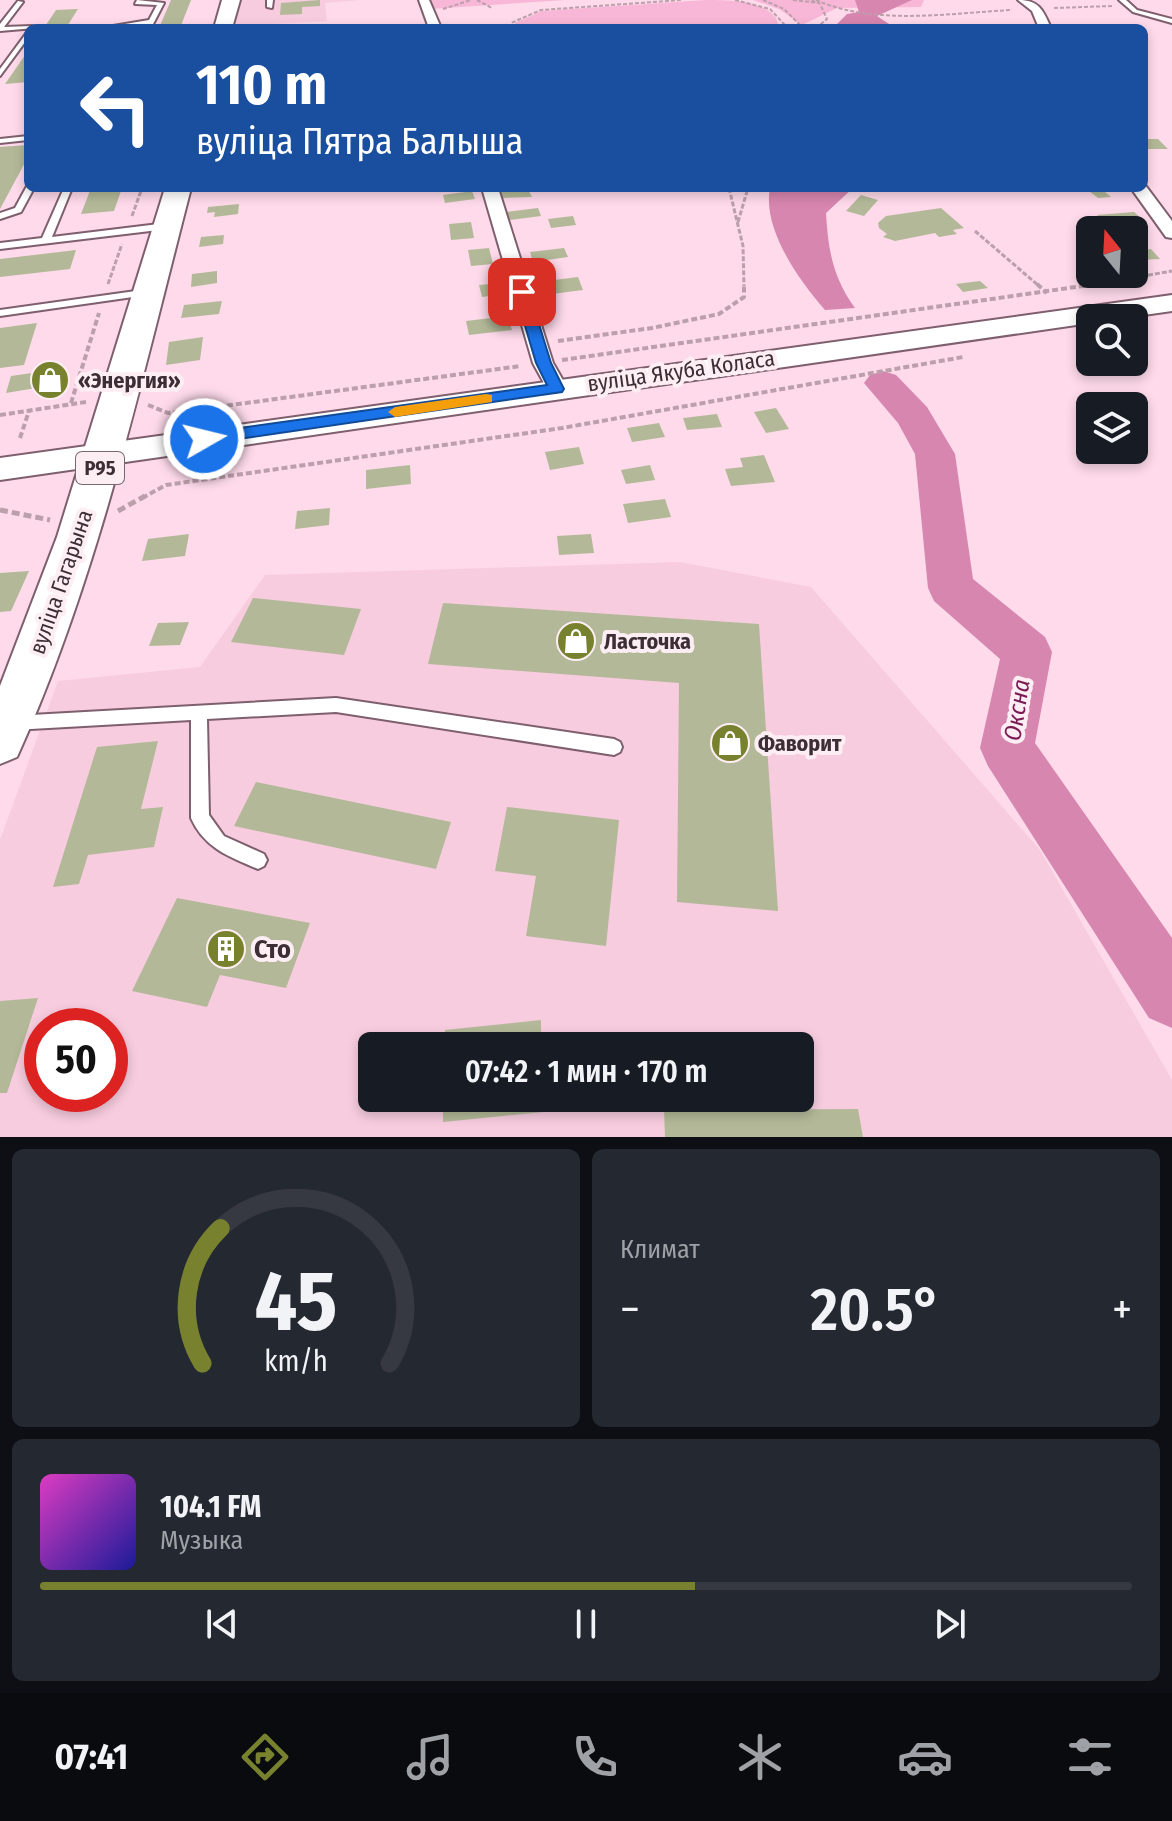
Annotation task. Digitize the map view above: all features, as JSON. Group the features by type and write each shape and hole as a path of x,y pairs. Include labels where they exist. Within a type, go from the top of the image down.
{"main road":[{"path":"224,24 231,0"},
{"name":"вуліца Гагарына","path":"4,732 57,601 84,519 151,292 177,192"},
{"name":"вуліца Якуба Коласа","path":"0,469 550,376 1172,303"}],"street":[{"path":"424,0 433,24"},
{"path":"1023,0 1037,9 1043,24"},
{"path":"491,192 550,376"},
{"path":"1142,192 1172,233"}],"lane":[{"path":"140,0 138,4 161,3 150,24"},
{"path":"1122,0 1135,11 1172,21"},
{"path":"0,28 20,2"},
{"path":"0,28 24,28"},
{"path":"0,74 24,39"},
{"path":"0,141 24,138"},
{"path":"0,216 18,210 28,192"},
{"path":"46,240 66,192"},
{"path":"0,246 167,226"},
{"path":"0,313 151,292"},
{"path":"4,732 199,713 336,705 614,747"},
{"path":"199,713 200,818 218,842 258,860"}],"path":[{"path":"437,10 471,0"},
{"path":"477,0 492,8"},
{"path":"511,24 523,15 541,10 682,0"},
{"path":"735,0 769,8 781,15 784,24"},
{"path":"763,0 784,9 799,24"},
{"path":"793,0 817,2 825,10 827,19 821,24"},
{"path":"809,0 886,14"},
{"path":"538,344 652,328 719,314 744,297 743,246 730,192"},
{"path":"738,222 747,192"},
{"path":"975,231 1047,293"},
{"path":"0,415 139,396 152,409 178,415 550,376 1172,271"},
{"path":"0,510 59,522 112,515 166,485 562,428 966,356"},
{"path":"20,438 29,411"},
{"path":"166,485 168,475"}],"shaded area":[{"path":"240,0 360,0 325,3 327,21 234,24"},
{"path":"427,0 565,0 430,9"},
{"path":"706,0 736,1 766,10 778,23 515,24 542,11"},
{"path":"753,0 924,0 921,7 837,8 804,24 779,9"},
{"path":"855,0 912,0 877,16 889,24 837,24 847,14 859,12"},
{"path":"770,192 849,192 826,213 833,263 841,286 855,308 825,310 785,253 777,237 769,204"},
{"path":"680,562 811,587 1040,850 1172,1080 1172,1137 0,1137 0,840 58,681 200,667 265,575"}],"building":[{"path":"171,0 191,0 182,24 161,24"},
{"path":"320,0 320,6 302,7 302,14 280,15 281,3"},
{"path":"78,9 69,24 47,24 56,10"},
{"path":"24,57 24,82 5,84"},
{"path":"1148,139 1158,139 1168,149 1148,149"},
{"path":"24,145 24,164 0,209 0,147"},
{"path":"89,192 121,192 114,211 81,214"},
{"path":"472,192 475,199 445,203 443,195"},
{"path":"499,192 530,192 532,197 501,198"},
{"path":"1090,192 1105,192 1111,197 1098,198"},
{"path":"861,195 878,200 864,216 846,211"},
{"path":"239,204 238,214 214,217 215,212 207,213 208,207"},
{"path":"538,208 541,216 501,221 498,213"},
{"path":"941,208 964,228 953,230 957,234 939,237 935,233 895,241 883,237 887,234 879,228 878,223 886,216"},
{"path":"1134,212 1138,216 1098,216"},
{"path":"573,216 576,225 551,228 548,219"},
{"path":"471,222 474,238 451,240 449,224"},
{"path":"224,235 223,244 199,247 201,237"},
{"path":"489,248 493,264 471,266 468,250"},
{"path":"564,248 568,257 533,262 530,252"},
{"path":"1148,249 1151,249 1160,259 1148,260"},
{"path":"76,250 70,269 0,277 0,259"},
{"path":"217,271 217,283 191,287 192,274"},
{"path":"578,277 583,290 544,295 539,282"},
{"path":"980,281 988,288 963,292 956,284"},
{"path":"501,283 504,294 482,297 479,285"},
{"path":"222,301 219,314 181,318 184,305"},
{"path":"508,316 512,330 469,335 466,321"},
{"path":"37,323 24,365 0,368 0,328"},
{"path":"203,337 200,360 166,365 169,342"},
{"path":"64,365 60,384 6,393 11,376 32,373 31,378 49,367"},
{"path":"776,408 789,429 766,433 754,412"},
{"path":"717,414 722,427 687,430 683,418"},
{"path":"659,423 665,437 632,442 627,428"},
{"path":"579,447 584,464 550,470 545,452"},
{"path":"764,455 775,482 731,486 725,469 743,467 740,458"},
{"path":"410,465 411,484 366,489 366,470"},
{"path":"650,465 655,480 626,484 621,470"},
{"path":"665,499 671,517 628,523 623,504"},
{"path":"330,508 329,525 295,529 297,511"},
{"path":"189,534 185,556 142,561 148,539"},
{"path":"591,534 594,553 559,555 557,536"},
{"path":"29,571 11,611 0,612 0,573"},
{"path":"253,598 361,609 344,655 231,642"},
{"path":"443,603 759,624 778,911 677,902 679,683 428,664"},
{"path":"189,622 180,645 149,646 158,623"},
{"path":"158,741 141,809 163,807 154,847 88,855 79,884 53,887 97,747"},
{"path":"256,782 451,822 436,869 234,826"},
{"path":"507,807 619,820 606,946 526,936 536,876 495,871"},
{"name":"Сто","path":"177,898 310,923 286,988 220,975 207,1007 132,991"},
{"path":"38,998 35,1008 24,1008 24,1041 7,1093 0,1093 0,1001"},
{"path":"541,1020 541,1032 445,1030"},
{"path":"814,1109 858,1109 863,1137 665,1137 664,1112 814,1112"},
{"path":"443,1112 544,1112 443,1122"}],"waterway":[{"name":"Оксна","path":"883,383 913,416 935,454 951,588 1027,652 1007,748 1172,995"}],"slow traffic":[{"path":"395,412 486,399"}],"place":[{"name":"«Энергия»","path":"50,380"},
{"name":"Ласточка","path":"576,641"},
{"name":"Фаворит","path":"730,743"},
{"name":"Сто","path":"226,949"}],"route":[{"path":"204,439 557,389 543,363 522,292"}]}
